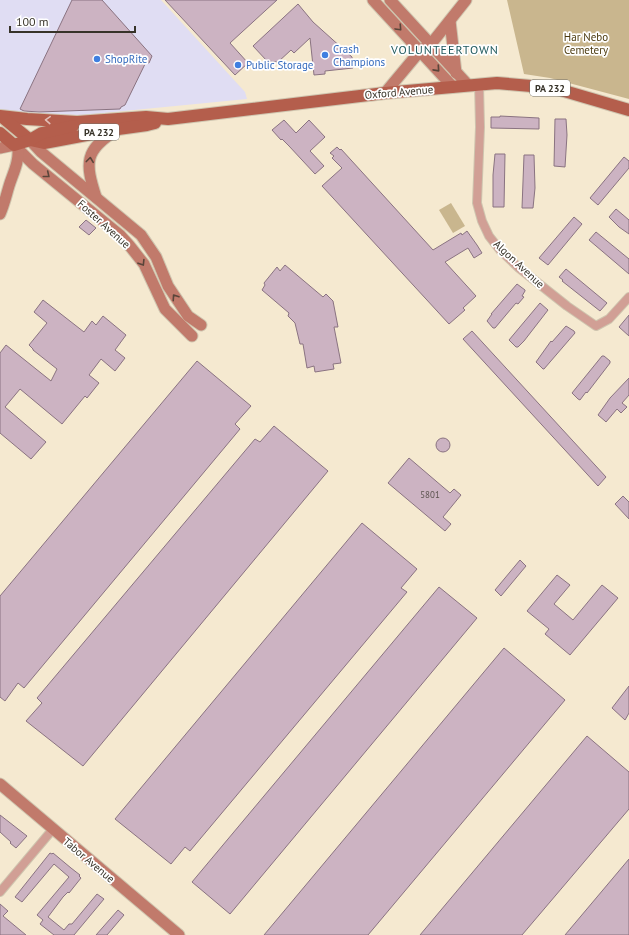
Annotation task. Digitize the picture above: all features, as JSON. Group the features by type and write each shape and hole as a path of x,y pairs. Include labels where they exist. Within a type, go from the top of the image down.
{"main road":[{"name":"Oxford Avenue","path":"1,116 30,140 44,143 118,129 147,126 168,119 385,93 497,83 554,88 629,110"},
{"name":"Oxford Avenue","path":"1,116 77,122 146,117 168,119"},
{"path":"0,133 16,147 42,133 101,121"}],"street":[{"path":"373,0 453,87"},
{"path":"390,0 456,73 474,85"},
{"path":"385,93 420,51 431,44 466,0"},
{"path":"450,21 456,73"},
{"name":"Algon Avenue","path":"474,85 480,127 477,203 482,222 489,236 500,250 519,268 567,306 596,326 609,319 629,297"},
{"path":"96,198 91,179 90,158 96,145 118,129"},
{"name":"Foster Avenue","path":"30,140 41,152 141,235 156,257 168,286 188,316 201,325"},
{"path":"0,148 16,147 18,163 0,214"},
{"name":"Foster Avenue","path":"16,147 33,164 120,235 130,245 144,264 165,309 192,336"},
{"name":"Tabor Avenue","path":"0,784 179,935"},
{"path":"0,892 53,829"}],"shaded area":[{"path":"0,0 161,0 245,92 247,99 83,115 20,114 2,110 0,109"}],"green space":[{"name":"Har Nebo Cemetery","path":"507,0 629,0 629,99 550,78 524,74"},
{"path":"451,203 465,226 453,233 439,210"}],"building":[{"name":"ShopRite","path":"72,0 102,0 152,56 149,63 146,62 125,105 120,109 39,112 24,111 20,109"},
{"path":"165,0 277,0 230,43 248,63 235,75"},
{"path":"298,4 313,22 352,57 353,68 325,71 325,74 314,75 310,38 294,53 291,50 278,62 267,61 253,46"},
{"path":"491,117 539,118 539,129 491,128"},
{"path":"555,119 566,119 567,135 565,167 554,166"},
{"path":"284,120 296,133 309,120 325,137 310,151 324,166 315,174 272,130"},
{"path":"337,147 340,150 341,149 433,250 467,231 477,245 482,253 474,258 468,248 445,262 476,296 463,308 465,310 449,324 322,186 342,168 332,158 334,156 330,153"},
{"path":"495,154 505,154 504,207 493,207 493,175"},
{"path":"524,155 534,155 535,188 533,208 522,208"},
{"path":"624,157 629,161 629,168 598,205 590,198"},
{"path":"616,209 629,220 629,234 609,217"},
{"path":"574,217 582,224 548,265 539,258"},
{"path":"86,220 96,228 89,235 79,227"},
{"path":"596,232 629,259 629,274 589,240"},
{"path":"285,265 323,297 326,294 333,301 338,327 334,327 341,363 333,364 334,369 315,372 314,366 307,368 303,344 300,344 295,323 288,316 289,313 262,290 265,285 264,283 277,267 280,271"},
{"path":"566,269 607,303 600,311 562,281 563,280 559,277"},
{"path":"517,284 525,290 522,296 524,297 518,304 516,303 495,328 493,328 487,321 491,314"},
{"path":"43,300 84,332 92,321 96,325 103,316 126,335 115,350 125,358 115,371 101,359 89,375 99,383 87,398 85,396 62,424 20,389 5,407 46,442 31,459 0,433 0,353 6,345 51,381 57,369 29,345 47,323 34,312"},
{"path":"540,303 548,310 524,341 516,347 509,340"},
{"path":"629,315 629,336 619,327"},
{"path":"566,326 575,333 543,369 536,362 551,341 552,342"},
{"path":"472,331 606,477 598,486 463,339"},
{"path":"602,356 610,361 610,363 587,393 586,392 580,400 578,399 572,393"},
{"path":"197,361 251,406 235,424 240,429 24,688 18,683 5,701 0,697 0,596"},
{"path":"629,378 629,395 622,403 627,407 621,413 617,409 606,422 598,415 610,398"},
{"path":"274,426 328,471 83,766 26,721 42,703 37,698 255,439 260,442"},
{"path":"440,438 446,438 450,442 450,448 446,452 440,452 436,448 436,442"},
{"path":"409,458 450,493 454,489 461,495 443,517 451,524 445,531 388,483"},
{"path":"623,496 629,502 629,519 615,504"},
{"path":"362,523 417,569 401,588 407,592 190,851 185,847 171,864 115,819"},
{"path":"520,560 526,566 501,596 495,590"},
{"path":"557,575 570,585 554,604 573,620 602,585 618,598 570,655 545,634 549,629 527,611"},
{"path":"439,587 477,618 230,914 192,882"},
{"path":"504,648 565,700 368,935 264,935"},
{"path":"629,686 629,713 625,720 612,708"},
{"path":"587,736 629,772 629,809 522,935 420,935"},
{"path":"0,815 27,836 16,848 0,832"},
{"path":"50,853 53,853 80,875 79,876 81,878 69,893 68,892 63,897 48,917 64,930 69,924 72,924 97,894 104,899 74,935 54,935 40,924 43,920 37,915 69,877 54,864 22,902 15,897"},
{"path":"629,859 629,935 565,935"},
{"path":"0,904 8,911 3,916 26,935 0,935"},
{"path":"118,910 124,915 107,935 96,935"}],"place":[{"name":"Crash Champions","path":"325,55"},
{"name":"ShopRite","path":"97,59"},
{"name":"Public Storage","path":"238,65"}],"district":[{"name":"VOLUNTEERTOWN","path":"445,49"}]}
